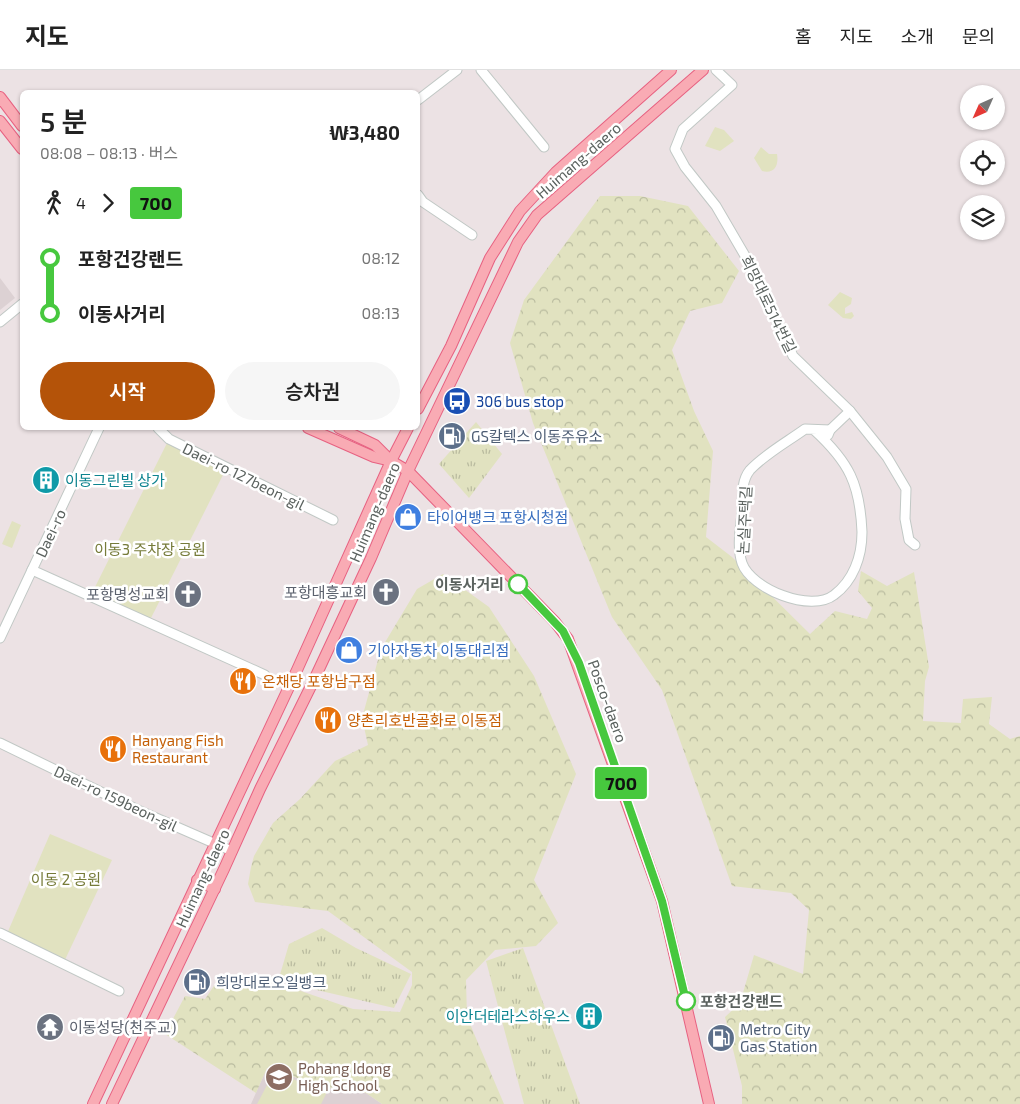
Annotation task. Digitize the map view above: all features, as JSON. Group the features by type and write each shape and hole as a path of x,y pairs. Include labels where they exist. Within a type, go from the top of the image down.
{"main road":[{"name":"Huimang-daero","path":"112,1104 367,567 408,471 518,242 532,222 703,70"},
{"name":"Huimang-daero","path":"420,405 451,346 490,258 520,211 556,172 666,72"},
{"path":"0,97 20,123"},
{"path":"0,121 20,146"},
{"name":"Posco-daero","path":"312,430 374,458 391,461"},
{"name":"Posco-daero","path":"343,430 375,445 391,461 408,471 555,622 568,638 662,901 709,1104"},
{"name":"Huimang-daero","path":"93,1104 305,653 391,461 407,430"},
{"path":"239,792 255,801"},
{"path":"197,880 215,889"}],"street":[{"path":"420,98 457,70"},
{"path":"481,70 544,147"},
{"name":"희망대로514번길","path":"716,70 732,85 683,129 675,150 716,206 751,266 793,356 850,411 888,457 906,488 905,519 909,540 915,546"},
{"path":"420,198 422,202 472,235"},
{"path":"0,322 20,306"},
{"path":"826,441 830,430 850,411"},
{"name":"논실주택길","path":"814,430 826,441 854,477 857,488 862,545 849,581 833,596 823,600 802,600 773,593 752,578 742,564 739,544 744,482 750,471 805,429 830,430"},
{"name":"Daei-ro","path":"0,638 98,430"},
{"name":"Daei-ro 127beon-gil","path":"160,430 169,439 333,520"},
{"path":"32,570 264,675"},
{"name":"Daei-ro 159beon-gil","path":"0,743 138,810 232,851"},
{"path":"0,933 119,991"}],"shaded area":[{"path":"0,278 15,298 0,310"},
{"name":"Pohang Idong High School","path":"267,1068 324,1087 366,1093 382,1104 251,1104"}],"green space":[{"path":"715,127 724,130 734,141 720,151 705,146"},
{"path":"761,147 769,154 777,154 777,162 773,170 762,171 754,158"},
{"path":"600,196 640,196 688,206 739,271 722,303 690,311 672,350 694,411 713,451 706,537 732,557 810,634 835,611 867,619 872,608 858,591 861,571 887,586 914,572 929,667 925,681 923,721 961,723 963,699 992,697 989,724 1010,739 1020,736 1020,1104 742,1104 742,1086 725,1017 740,1003 754,955 803,974 809,910 791,893 732,886 662,690 612,617 533,423 510,343 524,300"},
{"path":"840,292 852,298 851,304 845,308 845,314 852,312 854,316 851,319 843,318 828,305"},
{"path":"476,422 502,454 469,498 439,464"},
{"name":"이동3 주차장 공원","path":"169,439 227,467 148,624 90,597"},
{"path":"12,521 21,525 12,548 2,544"},
{"path":"443,574 489,607 534,676 576,774 534,880 558,923 536,946 495,950 466,980 467,1017 504,1104 382,1104 366,1093 324,1087 267,1068 256,1093 165,1034 185,996 205,999 220,977 298,990 353,1009 400,1012 412,985 412,972 328,911 255,902 248,884 254,856 273,823 300,799 335,761 368,745 362,718 381,649 417,589"},
{"name":"이동 2 공원","path":"50,834 112,860 63,964 6,936"},
{"path":"322,928 356,948 411,974 394,1008 291,984 279,978 289,944"},
{"path":"523,948 580,1104 524,1104 486,961"},
{"path":"274,1072 327,1092 321,1104 257,1104"}],"bus line":[{"name":"700","path":"518,584 563,631 579,663 662,901 686,1001"}],"place":[{"name":"306 bus stop","path":"457,401"},
{"name":"GS칼텍스 이동주유소","path":"452,436"},
{"name":"이동그린빌 상가","path":"46,480"},
{"name":"타이어뱅크 포항시청점","path":"408,517"},
{"name":"이동사거리","path":"518,584"},
{"name":"포항대흥교회","path":"386,592"},
{"name":"포항명성교회","path":"188,594"},
{"name":"기아자동차 이동대리점","path":"349,650"},
{"name":"온채당 포항남구점","path":"243,681"},
{"name":"양촌리호반골화로 이동점","path":"328,720"},
{"name":"Hanyang Fish Restaurant","path":"113,749"},
{"name":"희망대로오일뱅크","path":"197,982"},
{"name":"포항건강랜드","path":"686,1001"},
{"name":"이안더테라스하우스","path":"589,1016"},
{"name":"이동성당(천주교)","path":"50,1027"},
{"name":"Metro City Gas Station","path":"721,1038"},
{"name":"Pohang Idong High School","path":"279,1077"}]}
